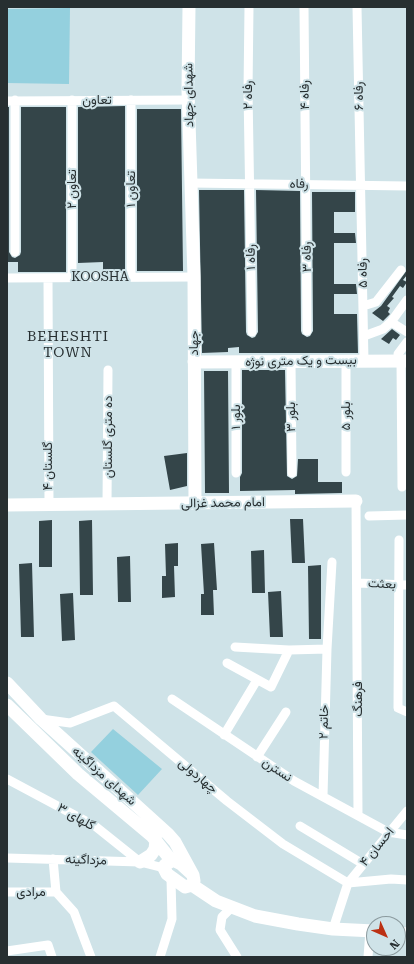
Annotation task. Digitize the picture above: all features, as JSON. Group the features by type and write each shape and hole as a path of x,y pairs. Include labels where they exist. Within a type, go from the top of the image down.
{"street":[{"name":"شهدای جهاد","path":"189,7 188,100 192,183"},
{"name":"رفاه ۲","path":"249,7 250,183"},
{"name":"رفاه ۴","path":"304,7 306,184"},
{"name":"رفاه ۶","path":"357,7 361,185"},
{"name":"تعاون","path":"11,100 188,100"},
{"path":"11,100 15,252"},
{"name":"تعاون ۲","path":"72,100 72,277"},
{"name":"تعاون ۱","path":"131,100 132,277"},
{"name":"رفاه","path":"192,183 407,186"},
{"name":"جهاد","path":"192,183 195,503"},
{"name":"رفاه ۱","path":"250,183 252,332"},
{"name":"رفاه ۳","path":"306,184 307,331"},
{"name":"رفاه ۵","path":"361,185 364,361"},
{"path":"364,306 376,302 401,270"},
{"name":"KOOSHA","path":"7,278 194,277"},
{"name":"گلستان ۴","path":"48,278 48,504"},
{"path":"364,336 379,331 391,322 407,300"},
{"path":"391,322 407,332"},
{"path":"402,487 402,358 407,342"},
{"name":"بیست و یک متری نوژه","path":"194,362 364,361 402,358"},
{"name":"بلور ۳","path":"291,361 292,473"},
{"name":"بلور ۵","path":"346,361 346,472"},
{"name":"بلور ۱","path":"236,362 236,473"},
{"name":"ده متری گلستان","path":"107,504 108,370"},
{"name":"امام محمد غزالی","path":"7,505 356,501 358,583"},
{"path":"369,516 407,515"},
{"path":"399,540 403,585 398,708 407,712"},
{"name":"خاتم ۲","path":"323,796 327,649 332,562"},
{"name":"بعثت","path":"358,583 403,585"},
{"name":"فرهنگ","path":"358,583 358,814"},
{"path":"235,647 288,650 327,649"},
{"path":"227,663 270,687 288,650"},
{"path":"224,735 256,680"},
{"name":"شهدای مزداگینه","path":"7,682 41,719 168,834 179,848 192,880"},
{"name":"نسترن","path":"172,699 294,781 358,814 388,832"},
{"name":"شهدای مزداگینه","path":"7,705 78,774 156,840 169,869"},
{"name":"چهاردولی","path":"41,719 70,723 114,706 227,801 283,844 348,883"},
{"path":"257,757 286,712"},
{"name":"گلهای ۳","path":"7,779 95,826 140,862"},
{"name":"احسان ۴","path":"348,883 388,832 407,811"},
{"path":"300,826 363,864"},
{"path":"388,832 407,835"},
{"path":"140,862 151,855 155,849 156,840"},
{"name":"مزداگینه","path":"7,858 140,862 169,869"},
{"path":"54,859 56,892 74,912 91,957"},
{"path":"169,869 181,864 192,880 211,898 231,908 286,923 333,929 366,930"},
{"path":"169,869 185,887 192,880"},
{"path":"160,957 172,919 169,869"},
{"path":"333,929 348,883 391,879 407,880"},
{"name":"مرادی","path":"7,892 56,892"},
{"path":"231,908 222,917 220,930 237,957"},
{"path":"12,950 48,945 52,957"},
{"path":"12,950 22,957"}],"shaded area":[{"path":"70,8 69,84 7,83 7,9"},
{"path":"113,729 162,769 138,795 91,752"}],"building":[{"path":"125,106 125,271 103,271 103,262 78,263 78,107"},
{"path":"7,107 9,107 9,252 12,257 15,258 20,255 21,252 21,107 66,107 66,272 18,272 18,262 7,262"},
{"path":"137,109 181,109 183,271 137,271"},
{"path":"199,190 244,190 246,332 247,335 252,338 255,337 258,332 256,190 300,191 301,331 302,334 307,337 310,336 313,331 312,192 355,192 355,212 334,212 334,233 355,233 356,243 334,243 334,284 356,284 357,294 334,294 334,314 357,314 358,353 239,353 239,347 228,348 228,352 202,353"},
{"path":"407,270 407,275 403,280 407,282 403,288 400,286 392,297 394,298 387,306 390,308 388,312 390,314 383,321 372,313 381,306"},
{"path":"392,329 400,335 396,340 393,338 389,344 381,339"},
{"path":"242,370 285,370 287,476 292,479 297,476 298,459 318,459 318,482 342,482 342,493 295,494 295,490 240,491 240,477 242,473"},
{"path":"204,371 228,371 229,493 205,493"},
{"path":"187,453 187,486 170,490 164,456"},
{"path":"290,519 303,519 305,563 292,563"},
{"path":"52,520 52,567 39,567 39,521"},
{"path":"92,520 93,595 80,595 79,521"},
{"path":"178,543 178,566 174,566 175,597 162,598 162,576 166,576 165,544"},
{"path":"214,543 217,590 213,590 214,615 201,615 201,594 204,594 201,544"},
{"path":"264,550 265,593 252,593 251,551"},
{"path":"130,556 131,602 118,602 117,557"},
{"path":"32,563 34,637 21,637 19,564"},
{"path":"321,565 321,639 309,639 308,566"},
{"path":"281,591 283,637 270,637 268,592"},
{"path":"73,593 75,640 62,641 60,594"}],"district":[{"name":"BEHESHTI TOWN","path":"68,346"}]}
